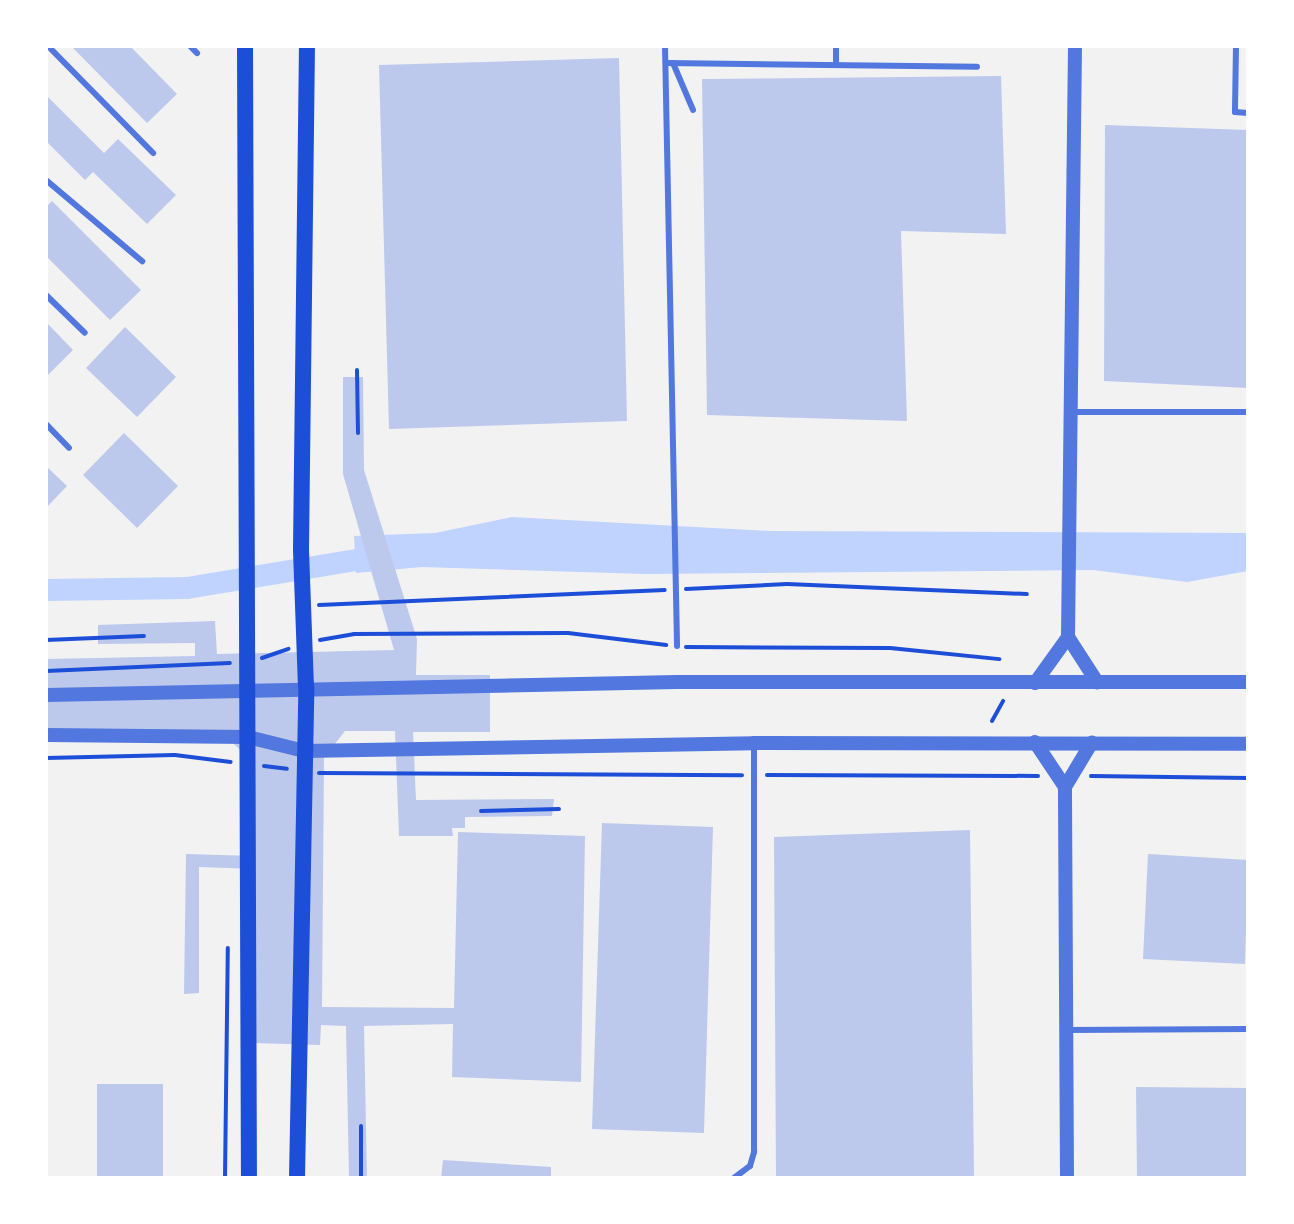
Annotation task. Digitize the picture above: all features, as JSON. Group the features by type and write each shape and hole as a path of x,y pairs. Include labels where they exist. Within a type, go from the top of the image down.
{"main road":[{"path":"245,46 249,1178"},
{"path":"297,1178 306,687 301,549 307,46"}],"street":[{"path":"1075,46 1068,637 1097,682"},
{"path":"1035,683 1068,637"},
{"path":"46,695 247,692 306,687 1248,682"},
{"path":"46,735 248,737 304,751 754,743 1248,744"},
{"path":"1035,742 1065,787"},
{"path":"1067,1178 1065,787 1092,742"}],"lane":[{"path":"48,46 153,153"},
{"path":"190,46 197,53"},
{"path":"665,46 669,63 677,646"},
{"path":"836,46 836,61"},
{"path":"1236,46 1235,112 1248,113"},
{"path":"669,63 836,61 977,67"},
{"path":"669,63 693,110"},
{"path":"46,180 142,261"},
{"path":"46,295 85,333"},
{"path":"1071,412 1248,412"},
{"path":"46,424 69,448"},
{"path":"734,1178 750,1166 754,1152 754,743"},
{"path":"1066,1030 1248,1029"}],"path":[{"path":"357,370 358,433"},
{"path":"46,671 248,662 354,634 568,633 677,646 890,648 999,659"},
{"path":"46,640 144,636"},
{"path":"992,721 1003,701"},
{"path":"46,758 175,755 304,771 1047,776"},
{"path":"1078,776 1248,778"},
{"path":"481,811 559,809"},
{"path":"361,1126 361,1178"}],"water":[{"path":"512,517 770,531 1248,533 1248,571 1187,582 1093,570 645,574 422,567 356,573 354,536 435,533"}],"building":[{"path":"71,46 130,46 177,94 147,123"},
{"path":"619,58 627,421 389,429 379,65"},
{"path":"1001,76 1006,234 901,231 907,421 707,415 702,79"},
{"path":"46,95 104,153 118,139 176,195 147,224 93,172 85,180 46,141"},
{"path":"1105,125 1248,130 1248,388 1104,381"},
{"path":"52,201 141,290 110,320 46,256 46,207"},
{"path":"46,322 73,350 46,377"},
{"path":"125,327 176,377 137,417 86,368"},
{"path":"343,377 363,377 364,470 417,639 416,675 490,675 490,732 413,732 416,800 554,799 552,816 465,817 465,828 452,828 453,836 399,836 395,731 345,731 324,758 322,1007 454,1008 458,832 585,836 581,1082 452,1077 453,1024 364,1026 367,1178 349,1178 346,1026 321,1025 320,1045 251,1043 255,869 199,867 199,993 184,994 186,854 254,856 254,763 220,731 46,730 46,659 195,656 195,643 98,644 98,625 215,621 217,654 394,650 343,474"},
{"path":"124,433 178,486 137,528 83,475"},
{"path":"46,466 67,486 46,508"},
{"path":"602,823 713,827 704,1133 592,1129"},
{"path":"970,830 974,1178 776,1178 774,837"},
{"path":"1148,854 1248,860 1245,964 1143,959"},
{"path":"97,1084 163,1084 163,1178 97,1178"},
{"path":"1136,1087 1248,1088 1248,1178 1137,1178"},
{"path":"443,1160 551,1167 551,1178 441,1178"}],"waterway":[{"path":"46,590 187,588 386,555"}]}
